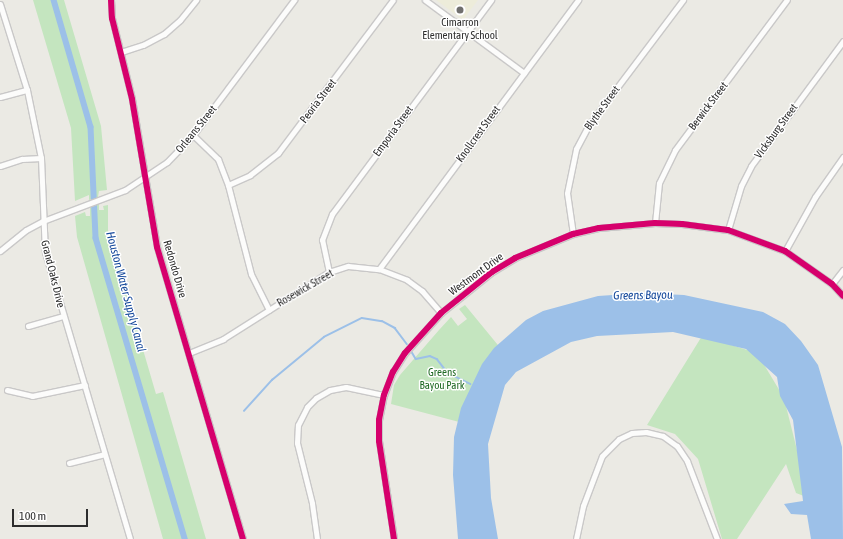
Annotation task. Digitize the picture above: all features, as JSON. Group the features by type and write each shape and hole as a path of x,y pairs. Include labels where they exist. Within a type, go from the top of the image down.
{"street":[{"name":"Redondo Drive","path":"111,0 112,18 121,52 159,253 243,539"},
{"path":"121,52 143,45 164,34 180,20 196,0"},
{"name":"Orleans Street","path":"0,251 43,221 100,200 144,178 179,152 294,0"},
{"name":"Peoria Street","path":"228,185 250,176 278,153 393,0"},
{"path":"425,0 524,73"},
{"name":"Emporia Street","path":"329,272 322,240 332,214 491,0"},
{"name":"Knollcrest Street","path":"379,269 578,0"},
{"name":"Blythe Street","path":"573,234 567,193 576,149 588,126 683,0"},
{"name":"Berwick Street","path":"655,223 659,182 675,150 787,0"},
{"name":"Grand Oaks Drive","path":"0,4 26,90 41,158 45,252 130,539"},
{"name":"Vicksburg Street","path":"728,230 741,186 752,166 843,41"},
{"path":"0,97 26,90"},
{"path":"193,135 218,159 228,185 251,274 269,310"},
{"path":"785,251 815,197 843,157"},
{"path":"0,166 22,158 41,158"},
{"name":"Westmont Drive","path":"394,539 379,441 379,420 384,396 393,372 405,353 441,313 492,272 515,258 573,234 598,228 655,223 682,224 728,230 785,251 832,284 843,296"},
{"name":"Rosewick Street","path":"189,353 223,339 329,272 348,266 379,269 407,280 422,291 441,313"},
{"path":"832,284 843,270"},
{"path":"28,326 63,316"},
{"path":"7,390 32,396 85,385"},
{"path":"317,539 312,503 297,443 298,425 304,413 316,398 330,390 346,387 384,396"},
{"path":"576,539 583,506 602,456 614,442 632,433 646,432 663,436 677,446 687,461 717,539"},
{"path":"69,463 104,454"}],"shaded area":[{"name":"Cimarron Elementary School","path":"436,0 478,0 463,20"}],"green space":[{"path":"33,0 64,0 101,126 107,190 99,191 98,197 89,200 89,195 75,201 71,128"},
{"path":"99,204 99,210 104,210 103,206 108,205 108,230 156,394 163,392 206,539 163,539 77,237 75,216 85,212 86,216 90,216 90,207"},
{"name":"Greens Bayou Park","path":"465,305 502,350 463,423 391,404 394,385 400,375 451,317 458,326 467,319 459,309"},
{"path":"702,336 757,353 784,398 809,498 796,493 786,464 737,539 722,539 698,459 675,434 647,425"}],"water":[{"name":"Greens Bayou","path":"642,293 684,295 763,312 785,324 801,341 818,365 842,447 843,539 811,539 807,515 791,514 784,504 803,501 793,420 780,396 777,377 746,349 673,332 597,336 571,342 516,372 505,385 488,444 491,498 498,539 458,539 453,475 454,437 461,408 482,364 494,348 526,320 543,311 598,296"}],"waterway":[{"name":"Houston Water Supply Canal","path":"54,0 91,127 96,238 185,539"},
{"path":"244,411 272,380 324,337 362,318 382,321 395,328 407,344"},
{"path":"412,352 416,359 430,356 437,359 448,373 471,384"}],"cycle path":[{"path":"111,0 112,18 132,99 157,247 243,539"},
{"path":"394,539 379,441 379,420 384,395 393,372 405,353 441,313 492,272 515,258 573,234 599,228 655,223 682,224 728,230 785,251 832,284 843,296"}],"place":[{"name":"Cimarron Elementary School","path":"460,10"}]}
